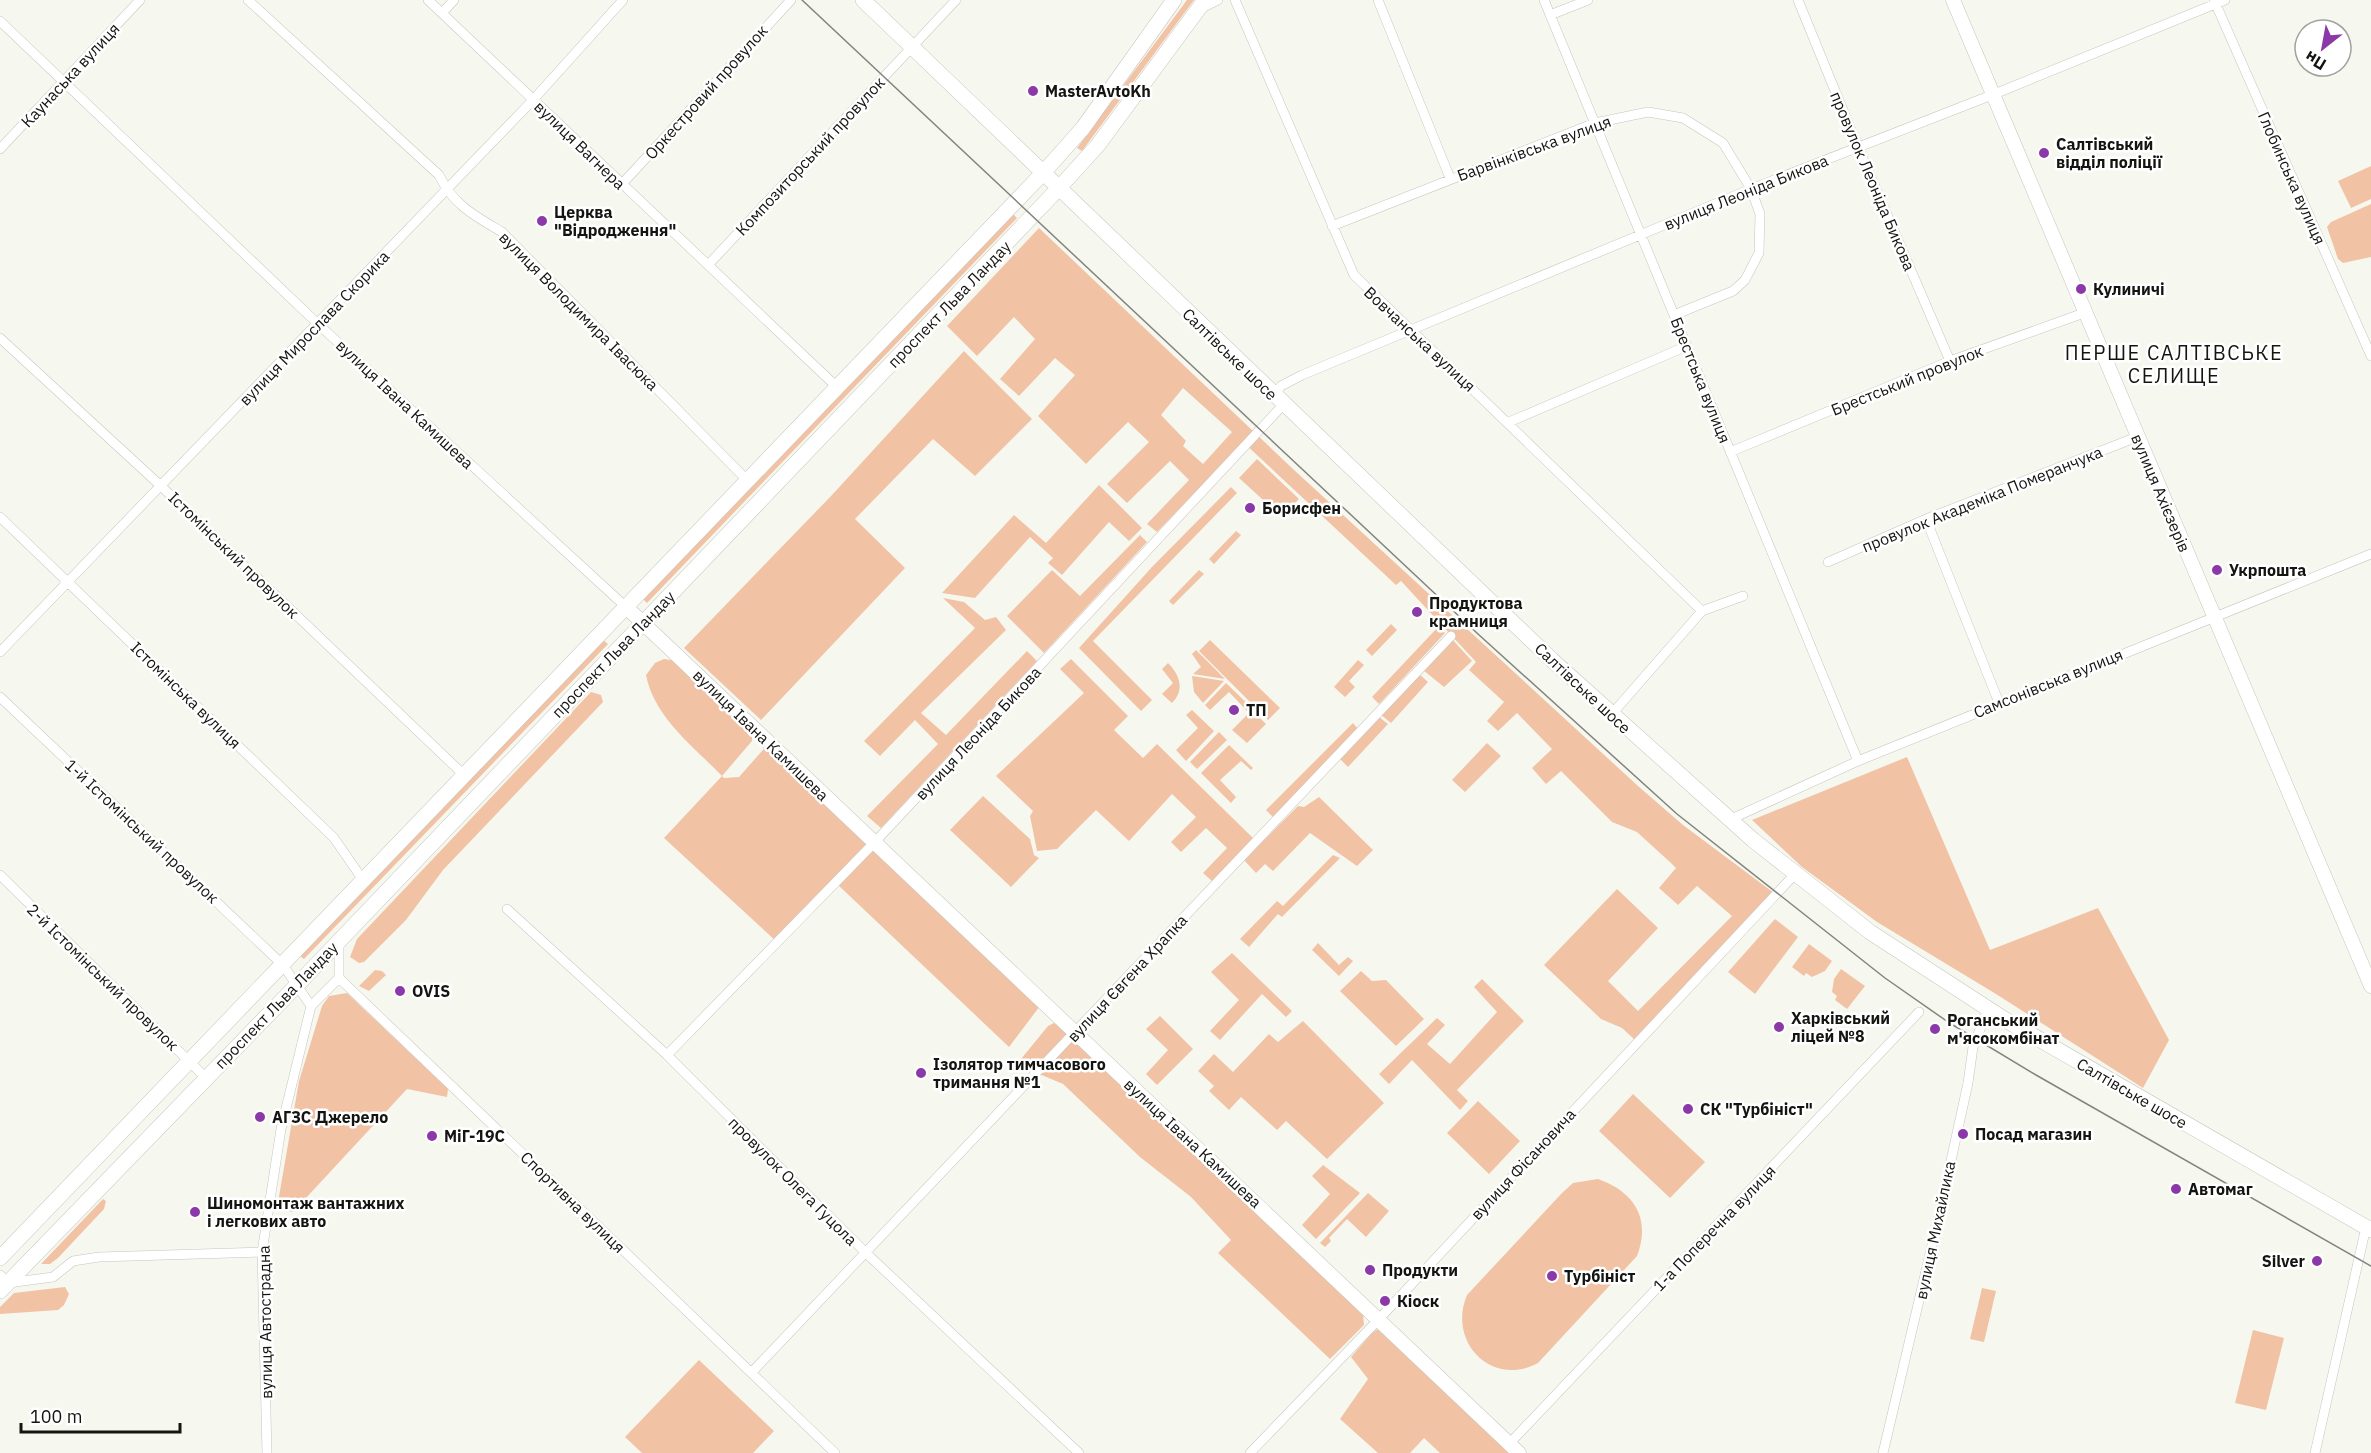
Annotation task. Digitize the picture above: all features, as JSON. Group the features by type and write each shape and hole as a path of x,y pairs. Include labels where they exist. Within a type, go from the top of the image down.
{"main road":[{"name":"Салтівське шосе","path":"863,0 1278,400 1611,715 1795,874 1870,932 1988,1009 2368,1228"},
{"name":"проспект Льва Ландау","path":"0,1258 1043,173 1083,128 1174,0"},
{"name":"проспект Льва Ландау","path":"3,1283 298,984 1059,188 1098,145 1201,5"}],"street":[{"name":"Каунаська вулиця","path":"0,149 140,0"},
{"name":"вулиця Володимира Івасюка","path":"248,0 439,175 446,190 459,206 502,232 748,481"},
{"name":"вулиця Вагнера","path":"428,0 838,388"},
{"path":"442,13 454,0"},
{"name":"вулиця Мирослава Скорика","path":"0,652 534,100 623,0"},
{"name":"Оркестровий провулок","path":"622,184 791,0"},
{"name":"Композиторський провулок","path":"708,265 956,0"},
{"path":"1201,5 1218,0"},
{"name":"Вовчанська вулиця","path":"1235,0 1354,275 1410,331 1509,422 1702,611"},
{"path":"1378,0 1450,178"},
{"name":"Брестська вулиця","path":"1544,0 1858,761"},
{"path":"1550,15 1588,0"},
{"name":"провулок Леоніда Бикова","path":"1798,0 1857,147 1950,361"},
{"name":"вулиця Ахієзерів","path":"1953,0 2371,986"},
{"name":"вулиця Леоніда Бикова","path":"667,1055 874,843 1278,400 1281,386 1302,375 1751,189 1992,95 2218,2"},
{"name":"Глобинська вулиця","path":"2218,2 2371,356"},
{"name":"вулиця Івана Камишева","path":"0,21 318,324 643,622 1514,1448"},
{"name":"Барвінківська вулиця","path":"1332,226 1595,123 1648,112 1683,118 1723,142 1751,189 1760,214 1759,253 1745,280 1733,291 1674,315"},
{"name":"Брестський провулок","path":"1730,452 1950,361 2084,313"},
{"name":"Істомінський провулок","path":"0,338 162,487 465,776"},
{"path":"1509,422 1687,346"},
{"name":"провулок Академіка Померанчука","path":"1828,562 1926,519 2137,437"},
{"name":"Істомінська вулиця","path":"0,517 334,838 363,880"},
{"path":"1926,519 2000,703"},
{"name":"Самсонівська вулиця","path":"1730,820 1858,761 2371,554"},
{"path":"1611,715 1702,611 1743,596"},
{"name":"вулиця Євгена Храпка","path":"752,1372 1451,636"},
{"name":"1-й Істомінський провулок","path":"0,697 283,965 298,984"},
{"name":"вулиця Фісановича","path":"1250,1453 1379,1319 1795,874"},
{"name":"2-й Істомінський провулок","path":"0,875 206,1078"},
{"name":"провулок Олега Гуцола","path":"507,909 667,1055 866,1253 1079,1453"},
{"path":"298,984 311,1006 339,978 339,939"},
{"name":"Спортивна вулиця","path":"339,978 835,1453"},
{"name":"вулиця Автострадна","path":"267,1453 262,1252 281,1129 311,1006"},
{"name":"вулиця Михайлика","path":"1883,1453 1926,1276 1968,1083 1973,1047 1988,1009"},
{"name":"1-а Поперечна вулиця","path":"1514,1448 1919,1012"},
{"path":"2315,1453 2368,1228"},
{"path":"3,1283 53,1277 73,1261 99,1257 262,1252"}],"shaded area":[{"path":"1187,0 1194,0 1082,151 1077,148"},
{"path":"2371,166 2371,199 2351,208 2338,181"},
{"path":"2371,204 2371,257 2343,263 2338,259 2327,227 2331,222"},
{"path":"1013,214 1017,218 647,603 643,599"},
{"path":"1039,228 1293,469 1638,786 1683,825 1774,893 1635,1040 1622,1028 1601,1019 1544,965 1617,889 1658,928 1608,981 1638,1011 1732,916 1697,886 1678,905 1659,888 1676,868 1672,864 1637,832 1612,822 1561,771 1546,784 1532,768 1552,749 1517,713 1498,731 1487,721 1504,702 1469,670 1476,662 1401,581 1396,585 1243,442 1157,532 1147,524 1189,480 1170,461 1127,503 1107,484 1149,442 1128,422 1086,464 1038,416 1075,375 1055,358 1019,396 1000,379 1035,339 1014,317 977,356 947,326","holes":["1183,388 1232,432 1203,464 1183,446 1186,441 1161,415"]},
{"path":"964,351 1032,419 975,476 933,439 855,519 905,568 761,720 684,648 832,495"},
{"path":"1257,459 1299,499 1282,517 1239,478"},
{"path":"1099,485 1142,528 1129,541 1109,522 1062,575 1048,563 1053,558 1030,537 975,598 942,593 1014,515 1046,543"},
{"path":"1231,487 1237,493 1093,641 1152,700 1141,711 1079,648 1152,567"},
{"path":"1236,531 1241,535 1214,564 1209,559"},
{"path":"1140,535 1147,542 1044,653 1007,616 1052,570 1080,596"},
{"path":"1199,570 1204,574 1173,605 1169,601"},
{"path":"943,598 964,602 985,620 996,617 1006,630 921,713 946,735 1027,651 1037,661 881,828 867,816 938,744 915,720 880,756 864,741 975,628"},
{"path":"1391,624 1397,630 1372,656 1366,650"},
{"path":"1438,627 1445,633 1379,704 1372,697"},
{"path":"1451,638 1472,661 1444,687 1423,670"},
{"path":"603,640 608,644 304,959 300,956"},
{"path":"1210,640 1280,708 1268,720 1199,651"},
{"path":"1196,650 1225,679 1193,674 1201,667 1192,654"},
{"path":"664,659 684,662 752,735 752,741 722,776 676,730 666,718 650,690 646,675 655,663"},
{"path":"1071,659 1128,716 1114,730 1143,758 1157,744 1254,839 1213,882 1203,873 1227,848 1206,828 1181,852 1171,842 1196,817 1172,794 1129,841 1096,810 1057,849 1037,851 1030,816 1033,811 996,776 1084,693 1060,669"},
{"path":"1358,660 1364,665 1349,681 1355,687 1345,697 1334,687"},
{"path":"1168,663 1176,672 1180,688 1172,703 1162,694 1173,683 1162,669"},
{"path":"1418,673 1428,682 1391,723 1380,714"},
{"path":"1192,676 1224,681 1203,703 1194,692"},
{"path":"1226,683 1252,708 1248,712 1229,692 1210,710 1205,705"},
{"path":"591,692 601,695 603,702 443,870 406,920 364,962 359,963 350,957 357,939"},
{"path":"1192,710 1214,731 1186,761 1176,750 1198,728 1186,715"},
{"path":"1252,710 1266,724 1247,743 1232,730"},
{"path":"1379,717 1388,724 1348,767 1339,758"},
{"path":"1353,723 1358,729 1273,817 1266,810"},
{"path":"1219,732 1227,740 1197,769 1190,762"},
{"path":"769,743 1043,1002 1009,1047 836,883 777,942 664,838 722,776 724,778 739,777"},
{"path":"1487,743 1501,756 1465,792 1452,780"},
{"path":"1229,745 1253,768 1251,770 1241,761 1220,780 1236,797 1231,803 1201,773"},
{"path":"1907,757 1990,950 2098,908 2169,1040 2143,1088 1996,994 1877,922 1802,867 1752,820"},
{"path":"983,796 1030,839 1034,855 1039,858 1011,887 950,830"},
{"path":"1319,797 1373,850 1357,866 1310,833 1273,871 1265,864 1256,873 1244,860 1298,806 1304,807"},
{"path":"1333,855 1340,858 1282,917 1278,914 1249,947 1240,939 1277,901 1283,906"},
{"path":"1775,919 1798,937 1755,994 1728,972"},
{"path":"1318,943 1339,965 1348,957 1353,961 1339,976 1312,950"},
{"path":"1809,944 1832,961 1825,971 1812,977 1806,973 1804,976 1792,967"},
{"path":"1232,953 1292,1011 1286,1017 1262,994 1220,1040 1210,1031 1239,1000 1211,972"},
{"path":"1841,969 1865,986 1847,1009 1835,1000 1837,996 1832,992 1834,979"},
{"path":"375,970 382,971 386,975 369,991 359,986"},
{"path":"1361,971 1372,981 1386,980 1424,1019 1396,1046 1340,991"},
{"path":"1482,979 1524,1021 1457,1090 1468,1101 1460,1110 1412,1060 1389,1084 1379,1074 1437,1018 1445,1025 1427,1044 1450,1064 1497,1012 1474,987"},
{"path":"347,993 448,1089 447,1097 407,1089 293,1212 277,1208 299,1081 322,1006 329,996"},
{"path":"1160,1016 1193,1049 1157,1085 1146,1074 1168,1050 1146,1029"},
{"path":"1062,1019 1363,1314 1364,1325 1330,1359 1218,1253 1231,1240 1191,1197 1140,1157 1063,1084 1037,1073 1021,1059 1048,1026"},
{"path":"1303,1021 1384,1103 1327,1159 1286,1121 1277,1130 1241,1097 1229,1110 1209,1091 1214,1086 1198,1071 1214,1054 1233,1072 1269,1034 1278,1042"},
{"path":"1633,1094 1705,1162 1670,1198 1599,1131"},
{"path":"1478,1101 1520,1141 1489,1174 1447,1133"},
{"path":"1323,1165 1360,1193 1316,1239 1302,1225 1330,1194 1312,1176"},
{"name":"Турбініст","path":"1598,1179 1622,1191 1637,1208 1642,1230 1637,1256 1538,1363 1521,1369 1505,1370 1490,1365 1478,1356 1469,1344 1463,1329 1462,1312 1467,1295 1573,1183"},
{"path":"1368,1193 1389,1211 1366,1237 1347,1219 1329,1238 1331,1241 1325,1247 1320,1243"},
{"path":"103,1199 106,1201 104,1209 58,1258 50,1264 41,1264"},
{"path":"65,1287 69,1294 64,1305 58,1310 0,1314 0,1307 14,1293"},
{"path":"1982,1288 1996,1291 1984,1342 1970,1339"},
{"path":"1385,1324 1519,1453 1440,1453 1424,1438 1410,1453 1378,1453 1340,1419 1368,1379 1351,1357 1372,1333"},
{"path":"2253,1330 2284,1338 2266,1410 2235,1403"},
{"path":"699,1360 774,1431 753,1453 642,1453 625,1437"}],"tram line":[{"path":"802,0 1478,634 1677,814 1885,978 1948,1022 2036,1075 2371,1266"}],"place":[{"name":"MasterAvtoKh","path":"1033,91"},
{"name":"Салтівський відділ поліції","path":"2044,153"},
{"name":"Церква \"Відродження\"","path":"542,221"},
{"name":"Кулиничі","path":"2081,289"},
{"name":"Борисфен","path":"1250,508"},
{"name":"Укрпошта","path":"2217,570"},
{"name":"Продуктова крамниця","path":"1417,612"},
{"name":"ТП","path":"1234,710"},
{"name":"OVIS","path":"400,991"},
{"name":"Харківський ліцей №8","path":"1779,1027"},
{"name":"Роганський м'ясокомбінат","path":"1935,1029"},
{"name":"Ізолятор тимчасового тримання №1","path":"921,1073"},
{"name":"СК \"Турбініст\"","path":"1688,1109"},
{"name":"АГЗС Джерело","path":"260,1117"},
{"name":"Посад магазин","path":"1963,1134"},
{"name":"МіГ-19С","path":"432,1136"},
{"name":"Автомаг","path":"2176,1189"},
{"name":"Шиномонтаж вантажних і легкових авто","path":"195,1212"},
{"name":"Silver","path":"2317,1261"},
{"name":"Продукти","path":"1370,1270"},
{"name":"Турбініст","path":"1552,1276"},
{"name":"Кіоск","path":"1385,1301"}],"district":[{"name":"ПЕРШЕ САЛТІВСЬКЕ СЕЛИЩЕ","path":"2174,364"}]}
